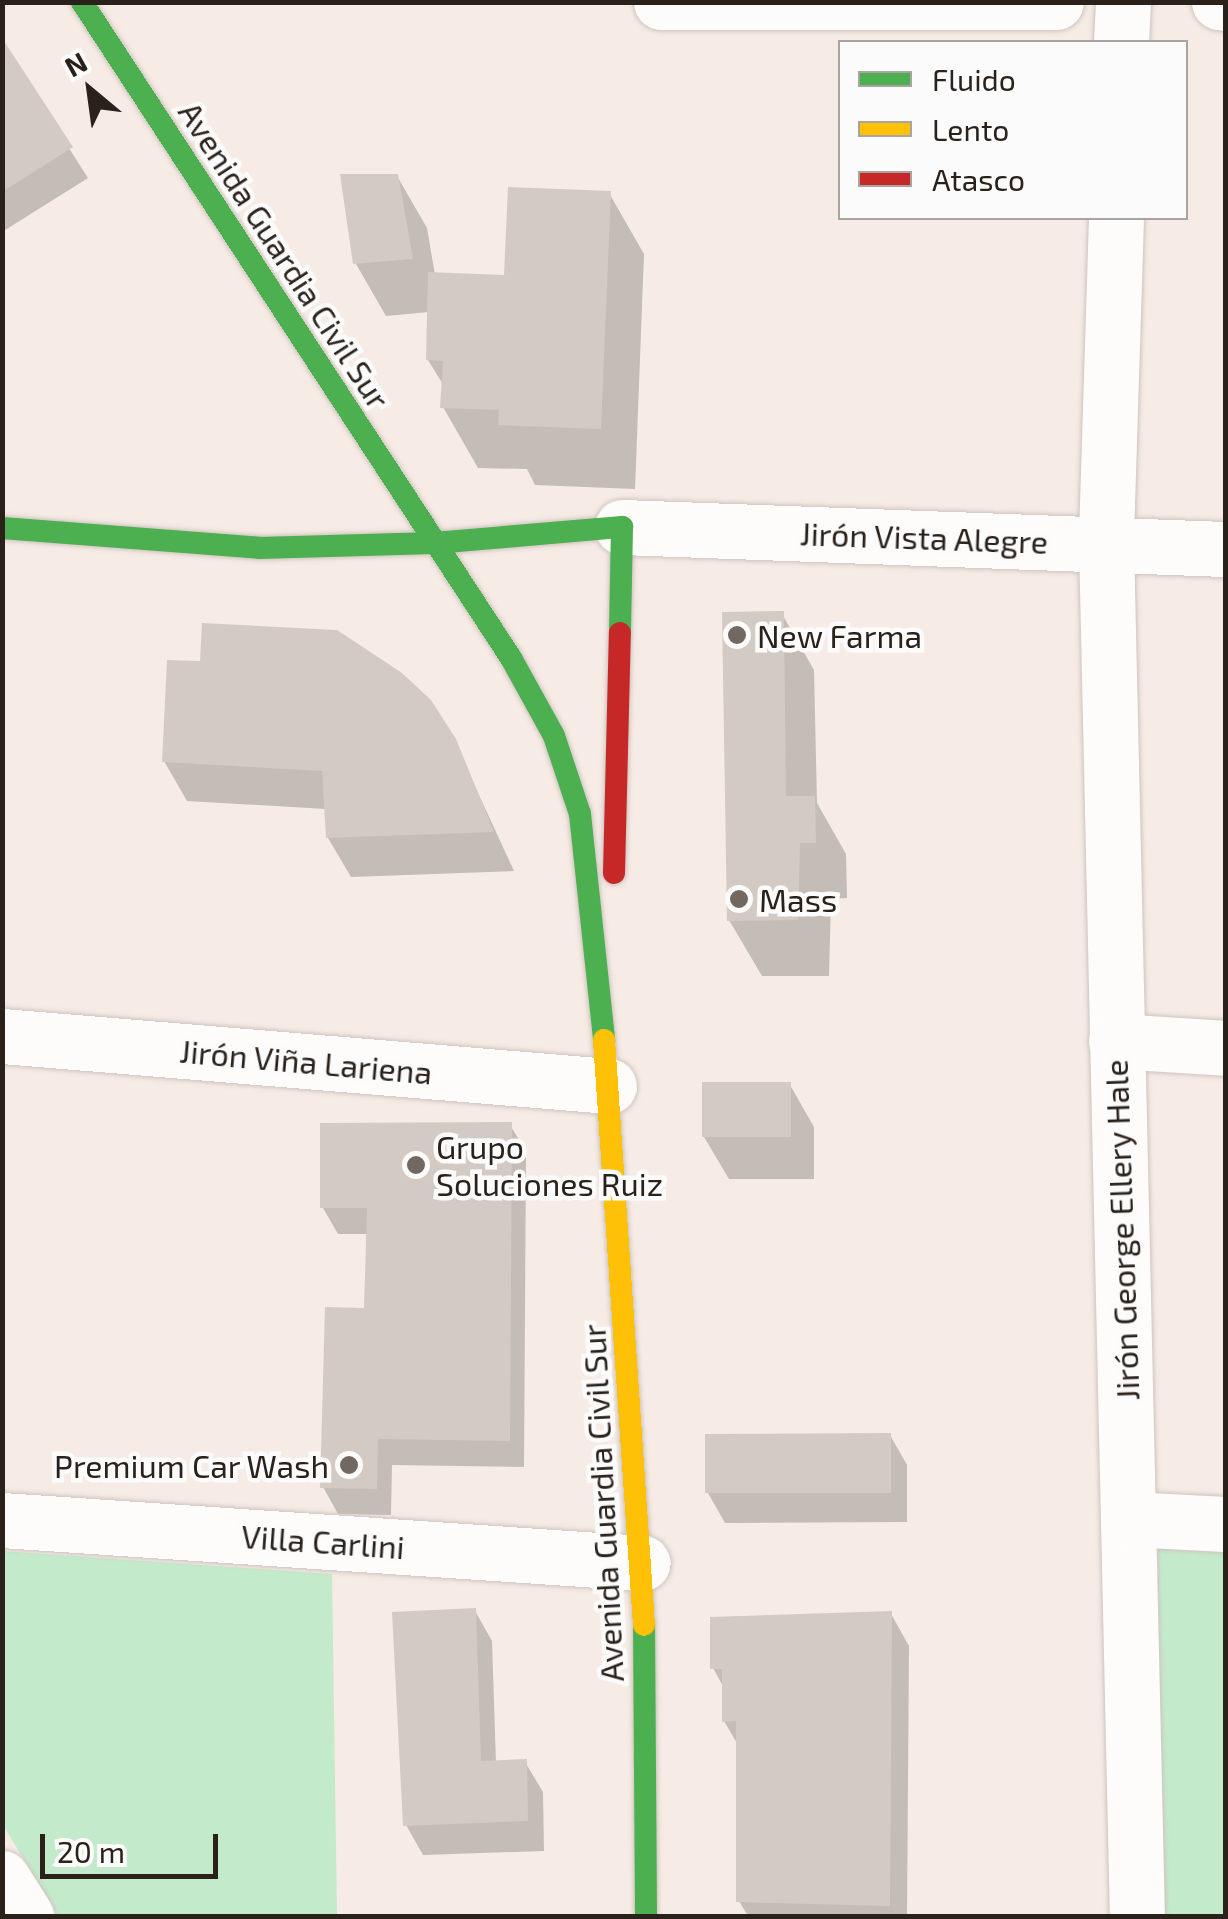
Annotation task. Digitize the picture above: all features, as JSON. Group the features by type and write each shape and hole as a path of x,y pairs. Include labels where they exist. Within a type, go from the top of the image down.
{"main road":[{"name":"Avenida Guardia Civil Sur","path":"82,2 434,543 554,736 580,814 609,1086 643,1564 646,1916"},
{"name":"Avenida Guardia Civil Sur","path":"609,1086 622,527"},
{"path":"2,528 259,548 434,543 622,527"}],"street":[{"path":"661,2 1056,2"},
{"path":"1122,2 1122,40"},
{"name":"Jirón George Ellery Hale","path":"1116,220 1106,543 1136,1916"},
{"name":"Jirón Vista Alegre","path":"622,527 1226,550"},
{"name":"Jirón Viña Lariena","path":"2,1036 609,1086"},
{"path":"1116,1040 1226,1048"},
{"name":"Villa Carlini","path":"2,1520 643,1564"},
{"path":"1129,1520 1226,1524"},
{"path":"2,1878 26,1916"}],"green space":[{"path":"1158,1537 1225,1541 1225,1916 1158,1916"},
{"path":"2,1551 332,1574 337,1916 58,1916 3,1825"}],"building":[{"path":"2,38 73,147 2,192"},
{"path":"340,174 398,174 413,259 353,264"},
{"path":"508,187 611,191 601,429 498,425 499,410 440,408 443,361 426,360 428,272 504,275"},
{"path":"784,611 786,796 815,796 816,843 800,843 798,920 727,921 722,612"},
{"path":"202,623 337,630 402,673 431,700 456,739 494,832 326,838 322,771 162,762 167,660 200,661"},
{"path":"702,1082 791,1082 791,1137 702,1137"},
{"path":"512,1122 510,1441 378,1439 377,1489 320,1488 325,1307 364,1308 367,1208 320,1208 320,1123"},
{"path":"891,1433 891,1493 705,1493 705,1434"},
{"path":"476,1608 481,1761 527,1759 528,1821 403,1826 392,1612"},
{"path":"892,1611 890,1906 736,1902 736,1721 722,1722 722,1669 710,1669 710,1617"}],"traffic: fast":[{"path":"82,2 511,658 554,736 580,814 604,1040"},
{"path":"2,528 259,548 434,543 622,527 620,633"},
{"path":"644,1625 646,1916"}],"traffic: slow":[{"path":"604,1040 644,1625"}],"traffic: jam":[{"path":"614,873 620,633"}],"place":[{"name":"New Farma","path":"737,635"},
{"name":"Mass","path":"739,899"},
{"name":"Grupo Soluciones Ruiz","path":"416,1165"},
{"name":"Premium Car Wash","path":"349,1465"}]}
